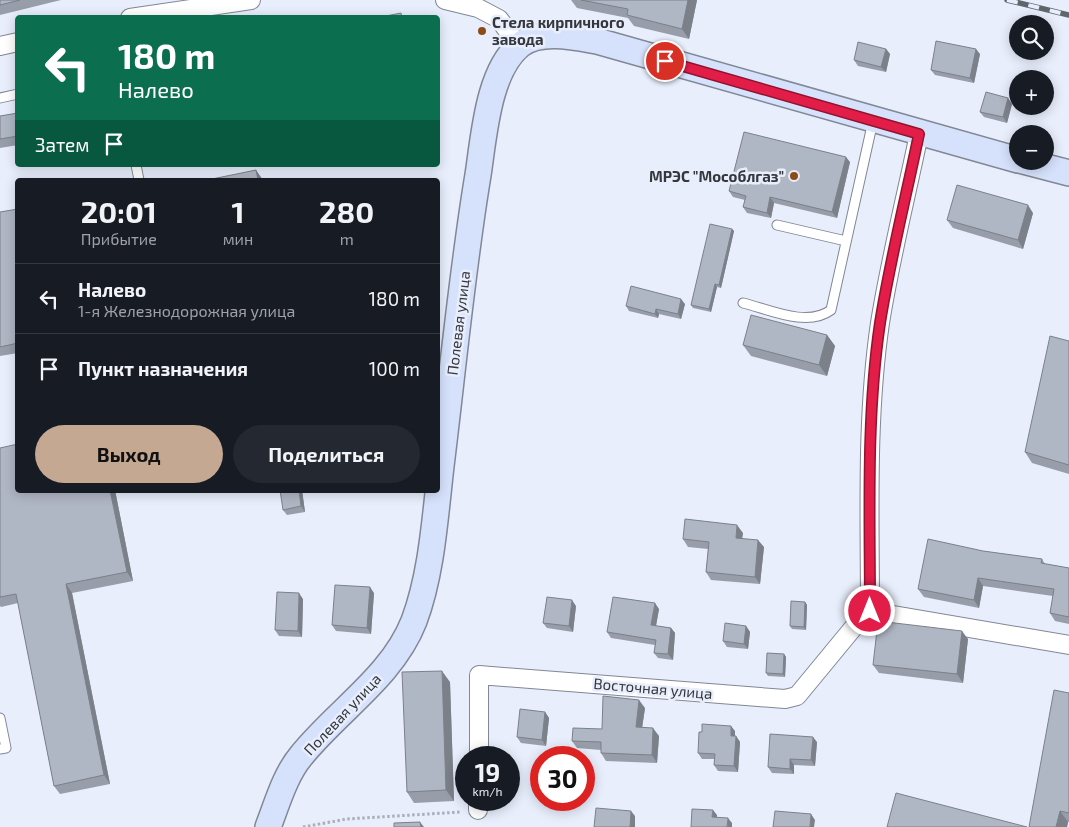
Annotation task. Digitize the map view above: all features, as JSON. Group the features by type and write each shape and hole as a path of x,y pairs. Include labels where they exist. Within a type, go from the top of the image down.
{"main road":[{"path":"519,46 532,39 546,37 570,37 598,42 919,134 1009,158"},
{"name":"Полевая улица","path":"440,476 472,212 487,120 498,76 503,66 519,46"},
{"path":"1054,169 1069,173"},
{"name":"Полевая улица","path":"268,827 284,788 301,756 395,657 424,590 438,493"}],"street":[{"path":"150,15 252,0"},
{"path":"445,0 478,8 499,19 519,46"},
{"path":"0,46 15,43"},
{"path":"919,134 880,323 876,359 870,451 870,611 1069,645"},
{"name":"Восточная улица","path":"479,746 479,675 785,699 796,696 863,616 870,611"}],"lane":[{"path":"0,98 15,95"},
{"path":"742,302 802,317 823,315 831,310 873,121"},
{"path":"777,225 846,241"},
{"path":"0,718 6,748 0,749"}],"path":[{"path":"303,827 347,819 455,807"}],"building":[{"path":"0,0 20,0 0,5"},
{"path":"581,0 688,0 682,29 627,15 628,9"},
{"path":"936,41 976,49 970,78 931,70"},
{"path":"858,42 886,49 881,67 854,60"},
{"path":"986,92 1008,98 1003,117 980,112"},
{"path":"15,114 15,136 0,139 0,116"},
{"path":"744,132 846,157 832,212 770,197 767,213 743,207 746,196 729,191"},
{"path":"256,170 258,178 217,178"},
{"path":"957,185 1028,205 1018,240 947,220"},
{"path":"15,210 15,344 0,347 0,212"},
{"path":"710,224 732,229 719,285 715,284 709,309 691,305"},
{"path":"631,286 681,299 678,314 656,309 655,314 626,306"},
{"path":"751,315 827,335 819,365 743,345"},
{"path":"1050,336 1069,341 1069,465 1025,452"},
{"path":"15,445 15,493 111,493 127,572 66,584 104,775 54,786 16,594 0,597 0,448"},
{"path":"280,493 299,493 301,506 283,510"},
{"path":"685,519 737,525 736,538 758,540 755,577 706,572 709,542 683,539"},
{"path":"928,539 983,551 1042,559 1041,563 1069,568 1069,617 1050,613 1054,589 978,578 974,600 918,589"},
{"path":"335,585 370,587 367,628 332,625"},
{"path":"277,592 299,593 298,631 275,630"},
{"path":"547,597 572,600 569,626 543,623"},
{"path":"613,597 655,603 651,625 671,628 668,654 654,653 656,640 607,632"},
{"path":"791,601 805,602 804,627 790,626"},
{"path":"878,621 962,631 957,674 873,665"},
{"path":"725,623 746,626 744,644 723,641"},
{"path":"767,653 784,654 783,674 766,673"},
{"path":"442,671 446,790 407,792 402,672"},
{"path":"1054,690 1069,693 1069,813 1060,811 1056,827 1029,827"},
{"path":"603,696 639,700 636,727 653,728 652,755 601,753 601,742 572,741 573,728 602,729"},
{"path":"520,709 545,712 542,740 517,737"},
{"path":"702,724 731,726 731,736 736,736 734,766 714,765 715,754 698,753 699,732 702,732"},
{"path":"770,734 813,737 811,760 790,759 790,769 768,767"},
{"path":"896,793 1027,827 887,827"},
{"path":"596,808 631,811 630,827 594,827"},
{"path":"692,809 713,810 712,817 728,818 727,827 691,827"},
{"path":"775,811 811,814 810,827 773,827"},
{"path":"420,822 421,827 394,827 394,823"}],"railway":[{"path":"1007,0 1069,15"}],"place":[{"name":"Стела кирпичного завода","path":"482,31"},
{"name":"МРЭС \"Мособлгаз\"","path":"794,176"}],"route":[{"path":"665,61 919,134 880,323 876,359 870,451 870,611"}]}
